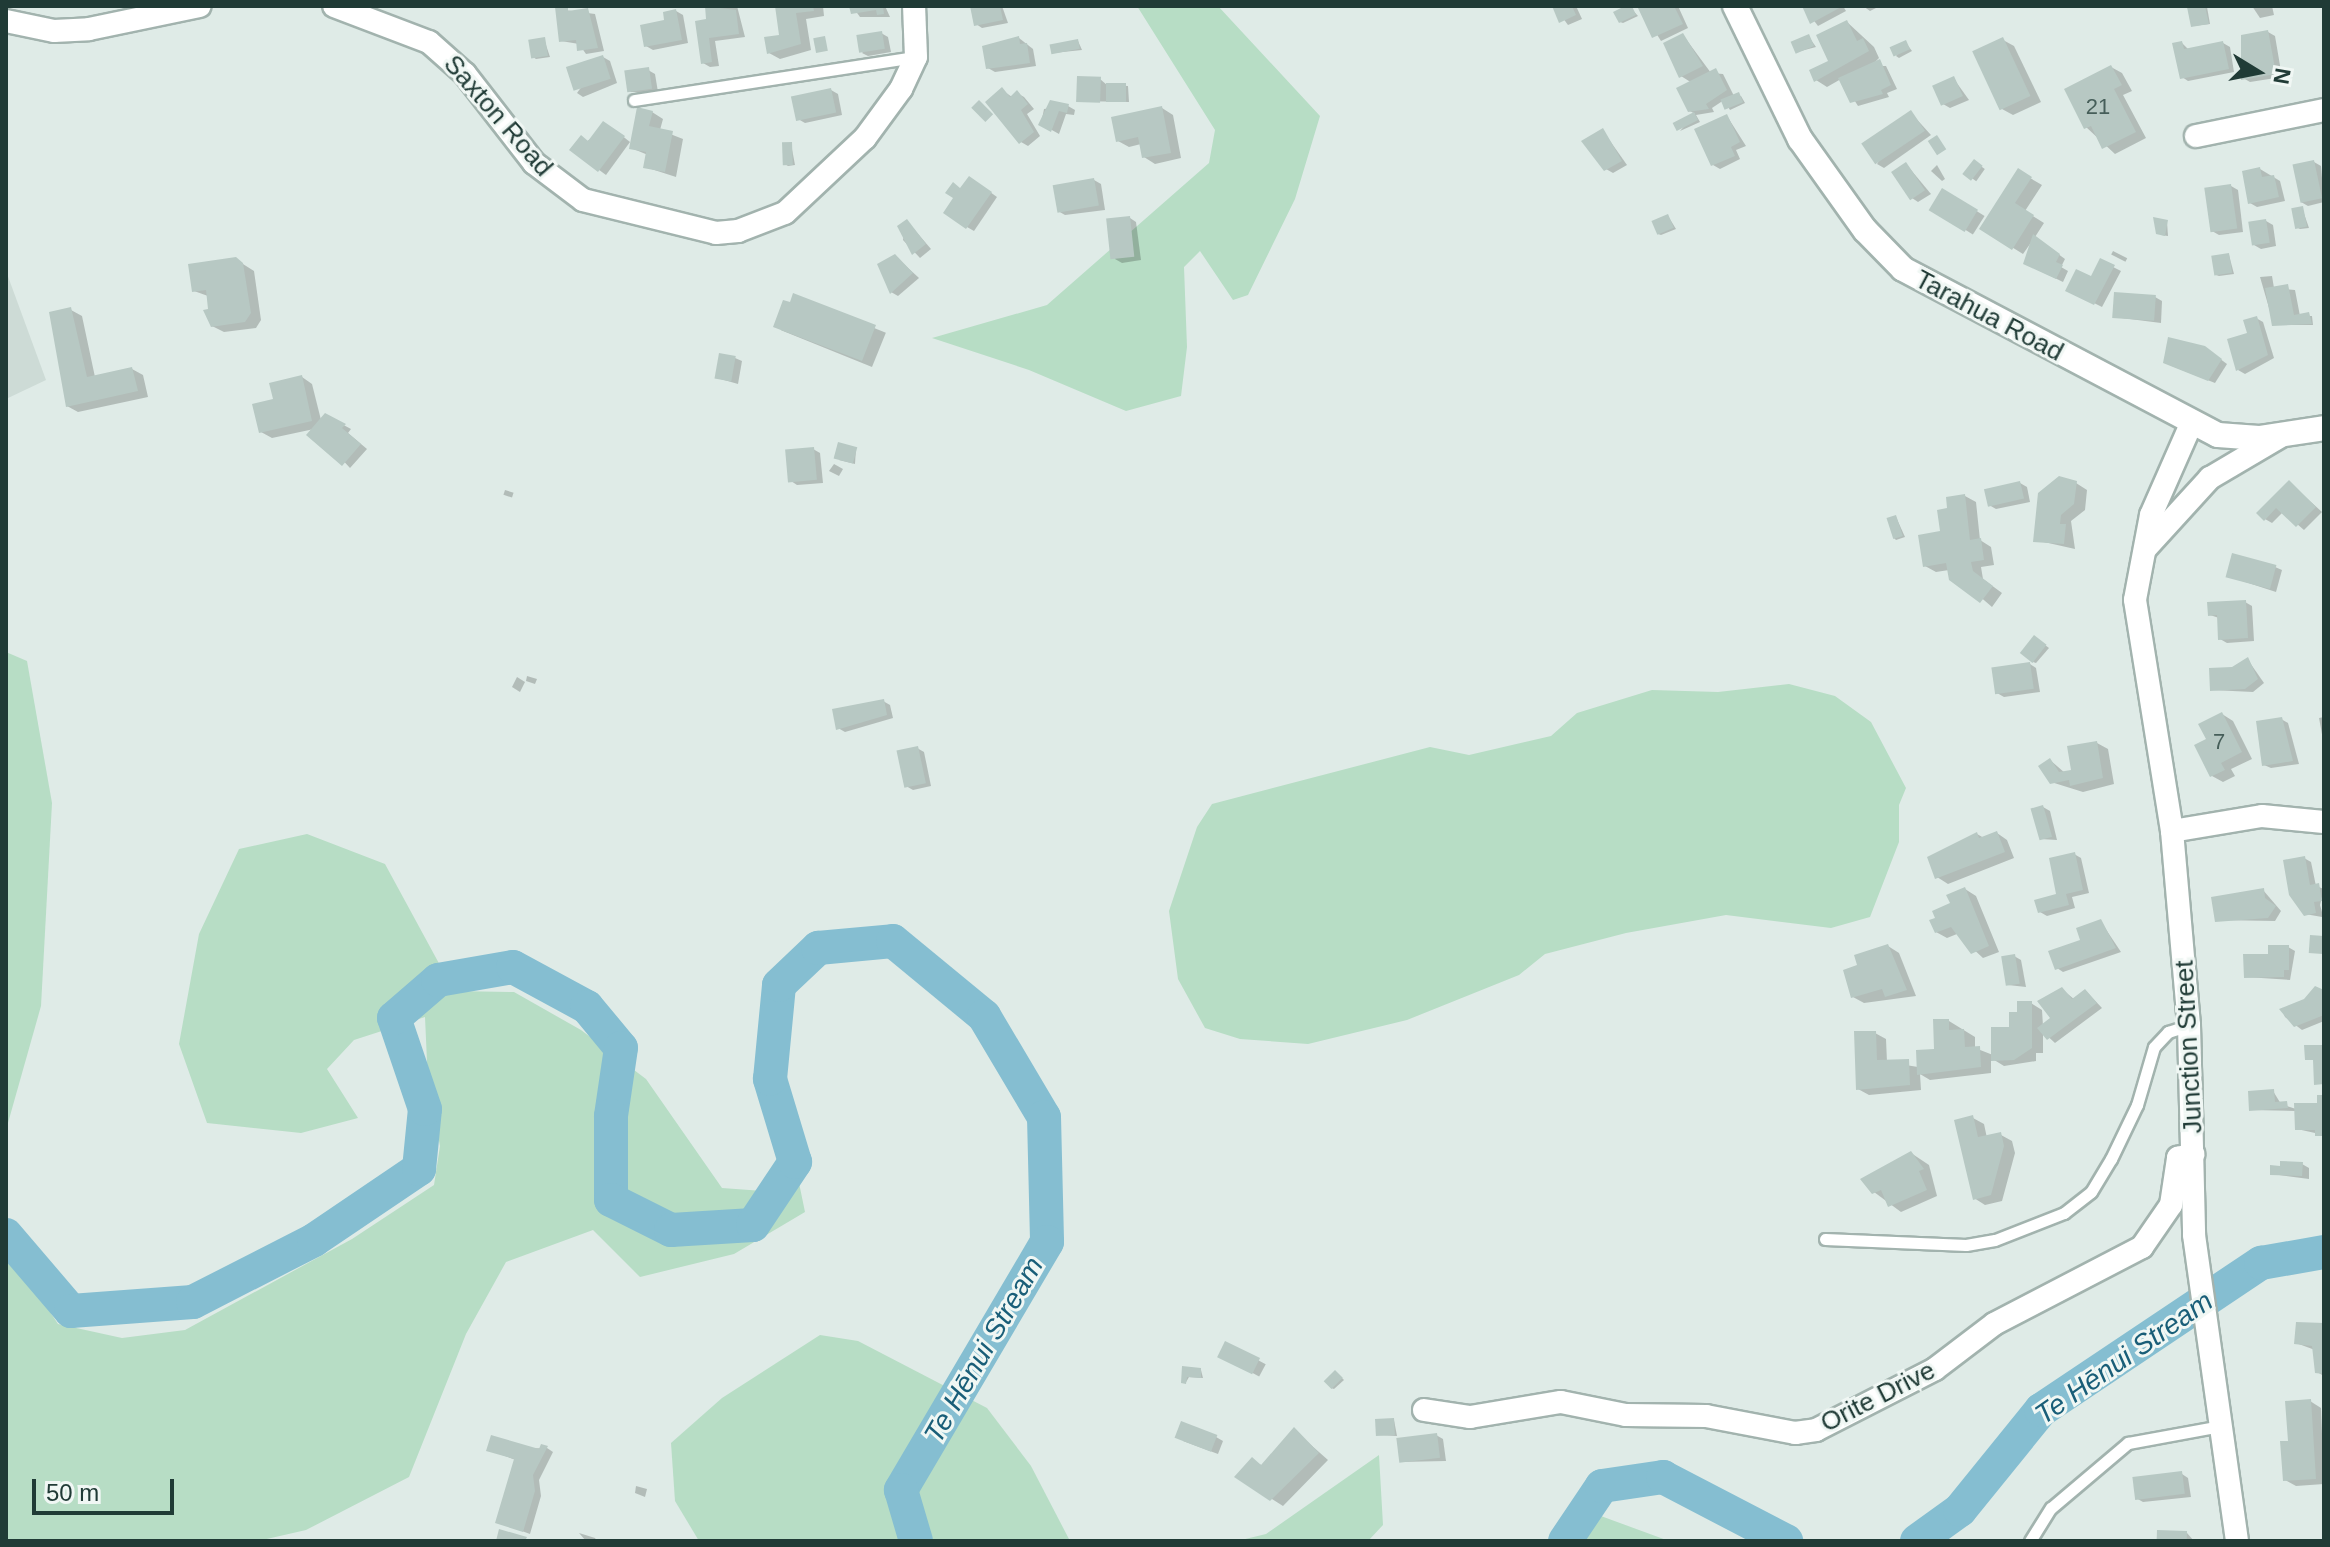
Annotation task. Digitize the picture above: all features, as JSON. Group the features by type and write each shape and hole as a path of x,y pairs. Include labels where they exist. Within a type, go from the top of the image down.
{"street":[{"path":"6,21 54,31 89,29 200,6"},
{"name":"Saxton Road","path":"334,6 429,42 465,74 534,163 583,200 650,221 716,233 758,225 810,195 887,111 916,57"},
{"path":"914,6 916,57"},
{"name":"Tarahua Road","path":"1735,6 1800,139 1883,251 1925,285 2192,422 2237,439 2282,436 2324,428"},
{"path":"2196,136 2324,110"},
{"name":"Junction Street","path":"2192,422 2162,482 2141,555 2135,600 2172,831 2189,1025 2194,1235 2237,1541"},
{"path":"2141,555 2210,478 2282,436"},
{"path":"2172,831 2262,816 2324,822"},
{"name":"Orite Drive","path":"1424,1410 1470,1417 1561,1402 1626,1415 1706,1416 1795,1433 1816,1430 1935,1369 1994,1324 2142,1247 2171,1205 2178,1158 2194,1154"}],"lane":[{"path":"634,100 916,57"},
{"path":"1825,1239 1980,1243 2064,1213 2091,1192 2115,1152 2137,1105 2154,1047 2168,1032 2189,1025"},
{"path":"2030,1541 2051,1508 2128,1443 2221,1426"}],"shaded area":[{"path":"6,271 46,380 6,399"}],"green space":[{"path":"1137,6 1218,6 1320,116 1295,199 1248,295 1233,300 1200,251 1184,267 1187,347 1181,396 1126,411 1029,370 932,338 1047,305 1209,163 1215,130"},
{"path":"6,652 27,661 52,803 41,1006 6,1130"},
{"path":"1789,684 1835,696 1871,722 1906,788 1899,805 1899,842 1870,917 1831,928 1726,915 1626,933 1545,954 1519,975 1407,1020 1308,1044 1240,1039 1205,1028 1178,979 1169,911 1197,827 1212,804 1430,747 1469,755 1551,736 1577,713 1652,690 1718,692"},
{"path":"307,834 385,864 454,991 514,992 581,1030 646,1079 722,1188 763,1191 791,1144 805,1212 734,1254 640,1277 593,1230 506,1262 466,1334 409,1477 306,1530 258,1541 6,1541 6,1227 19,1265 58,1324 122,1338 185,1330 352,1239 434,1185 440,1146 428,1084 425,1017 354,1040 327,1069 358,1118 301,1133 207,1123 179,1044 199,934 239,849"},
{"path":"820,1335 858,1341 987,1408 1031,1466 1070,1541 699,1541 675,1501 671,1443 722,1398"},
{"path":"1379,1455 1383,1525 1368,1541 1237,1541 1266,1534"},
{"path":"1590,1512 1669,1541 1583,1541"}],"building":[{"path":"568,6 568,11 588,8 598,48 577,51 576,40 559,42 555,7"},
{"path":"705,6 736,10 739,34 709,38 712,62 701,64 695,21 706,19"},
{"path":"775,6 813,6 814,11 796,13 801,44 767,54 764,37 779,35"},
{"path":"849,6 883,6 884,14 877,15 876,10 851,14"},
{"path":"970,6 1000,6 1003,20 974,26"},
{"path":"1552,6 1572,6 1576,15 1559,23"},
{"path":"1632,6 1636,15 1619,23 1613,12"},
{"path":"1674,6 1683,24 1652,38 1638,8"},
{"path":"1802,6 1843,6 1810,24"},
{"path":"2205,6 2209,24 2191,27 2187,7"},
{"path":"676,9 682,40 644,47 640,25 664,20 663,12"},
{"path":"1847,20 1857,41 1863,38 1869,51 1814,82 1809,70 1828,61 1816,35"},
{"path":"2268,30 2276,74 2241,80 2241,35"},
{"path":"882,31 885,49 859,53 856,35"},
{"path":"1683,33 1703,66 1679,78 1663,43"},
{"path":"1809,34 1814,46 1796,54 1791,42"},
{"path":"825,36 828,51 816,53 813,38"},
{"path":"1019,36 1020,44 1027,43 1030,63 986,69 982,46"},
{"path":"545,37 548,56 531,58 528,40"},
{"path":"2003,37 2030,96 2000,110 1972,51"},
{"path":"1078,39 1080,49 1051,54 1050,45"},
{"path":"1906,40 1910,49 1894,56 1890,47"},
{"path":"2182,41 2184,49 2223,41 2229,69 2180,79 2172,43"},
{"path":"603,55 611,79 574,91 566,67"},
{"path":"1880,59 1891,85 1881,90 1883,94 1850,103 1838,78"},
{"path":"2111,65 2122,85 2114,89 2136,132 2102,149 2091,126 2084,129 2064,89"},
{"path":"649,67 652,89 627,92 624,70"},
{"path":"1716,68 1727,90 1706,104 1709,109 1688,112 1676,88"},
{"path":"1077,76 1101,77 1100,103 1076,102"},
{"path":"1954,76 1963,96 1941,106 1932,86"},
{"path":"1106,83 1126,83 1126,102 1106,102"},
{"path":"1002,87 1010,97 1017,90 1028,104 1021,110 1034,132 1019,144 985,102"},
{"path":"831,88 836,112 796,121 791,97"},
{"path":"1739,92 1743,102 1725,110 1720,99"},
{"path":"979,100 993,114 985,122 971,108"},
{"path":"1050,100 1069,104 1067,113 1059,111 1051,132 1038,125"},
{"path":"1162,106 1171,153 1142,158 1138,137 1116,142 1111,117"},
{"path":"637,107 653,111 649,126 673,131 665,172 643,168 646,152 629,149"},
{"path":"1911,110 1925,131 1875,164 1861,144"},
{"path":"1694,112 1698,120 1677,131 1673,123"},
{"path":"1727,114 1740,142 1731,147 1735,156 1711,166 1694,129"},
{"path":"603,121 625,136 598,172 569,150 581,135 588,141"},
{"path":"1603,128 1622,161 1604,171 1581,141"},
{"path":"1937,135 1946,149 1937,155 1928,141"},
{"path":"782,142 792,142 793,165 783,165"},
{"path":"1974,159 1983,166 1971,181 1962,174"},
{"path":"2314,160 2322,198 2301,203 2292,165"},
{"path":"1906,162 1925,190 1910,200 1891,172"},
{"path":"2260,167 2262,177 2274,175 2279,197 2248,204 2242,171"},
{"path":"2018,168 2032,177 2015,203 2034,215 2012,250 1979,229"},
{"path":"969,176 992,192 966,229 943,213 953,198 945,193 953,182 960,188"},
{"path":"1094,178 1099,206 1058,213 1053,185"},
{"path":"2231,184 2237,229 2211,232 2204,188"},
{"path":"1942,188 1978,210 1965,232 1929,210"},
{"path":"2303,206 2307,227 2295,229 2291,208"},
{"path":"1668,214 1674,228 1657,235 1651,221"},
{"path":"1130,216 1134,257 1110,259 1106,219"},
{"path":"2153,217 2168,220 2165,236 2156,234"},
{"path":"907,219 926,244 912,255 897,226"},
{"path":"2266,219 2270,243 2252,246 2248,222"},
{"path":"2033,234 2060,254 2056,262 2063,265 2056,279 2023,264"},
{"path":"2229,253 2232,273 2214,276 2211,256"},
{"path":"895,254 913,273 890,294 877,264"},
{"path":"236,257 243,263 251,313 245,322 211,327 203,310 208,309 206,290 192,292 188,264"},
{"path":"2100,258 2115,265 2094,305 2065,291 2076,269 2091,276"},
{"path":"2288,284 2294,315 2309,312 2312,324 2272,326 2265,288"},
{"path":"2114,292 2156,295 2154,321 2112,318"},
{"path":"793,293 876,325 862,361 773,327 783,300 790,302"},
{"path":"71,307 87,377 132,367 138,391 66,407 49,312"},
{"path":"2257,316 2268,355 2236,371 2227,339 2247,333 2243,320"},
{"path":"2168,337 2205,346 2222,359 2208,381 2163,363"},
{"path":"719,353 736,356 731,382 714,379"},
{"path":"302,375 312,421 259,433 252,404 273,399 269,383"},
{"path":"325,413 346,424 342,428 361,444 342,466 306,435"},
{"path":"838,442 857,447 853,464 834,458"},
{"path":"814,447 817,480 788,482 785,450"},
{"path":"2059,476 2077,481 2074,504 2061,515 2060,524 2066,524 2064,544 2033,542 2038,493"},
{"path":"2289,480 2316,507 2296,527 2276,508 2264,521 2256,513"},
{"path":"2020,481 2024,499 1988,507 1984,489"},
{"path":"1965,494 1970,540 1981,538 1984,560 1971,562 1973,571 1993,586 1980,603 1949,580 1946,563 1923,567 1918,535 1940,531 1937,510 1947,508 1946,497"},
{"path":"1896,515 1903,536 1893,539 1886,518"},
{"path":"2232,553 2276,565 2270,589 2226,577"},
{"path":"2246,600 2248,638 2218,640 2217,615 2208,616 2207,602"},
{"path":"2034,635 2047,645 2032,663 2020,653"},
{"path":"2248,657 2258,679 2245,689 2210,691 2209,668 2232,667"},
{"path":"2030,662 2034,689 1995,694 1991,667"},
{"path":"884,699 887,715 836,730 832,709"},
{"path":"2222,712 2242,752 2221,763 2225,770 2210,777 2194,745 2206,739 2198,724"},
{"path":"2282,717 2293,761 2262,766 2256,721"},
{"path":"2097,741 2103,778 2070,786 2069,780 2050,784 2038,766 2050,758 2059,772 2071,770 2067,746"},
{"path":"918,746 926,783 904,788 896,751"},
{"path":"2043,805 2052,837 2040,840 2031,809"},
{"path":"1997,831 2005,852 1935,879 1927,857 1977,832 1979,838"},
{"path":"2075,852 2083,890 2066,894 2069,905 2038,913 2034,900 2056,894 2049,858"},
{"path":"2305,856 2310,885 2319,883 2322,901 2314,902 2316,913 2304,916 2289,895 2283,860"},
{"path":"1965,887 1989,946 1971,954 1951,927 1935,933 1929,920 1935,918 1932,911 1950,903 1946,895"},
{"path":"2264,888 2265,898 2276,906 2268,918 2215,922 2211,897"},
{"path":"2101,919 2116,948 2055,970 2048,951 2080,940 2076,928"},
{"path":"2310,935 2324,936 2323,954 2309,953"},
{"path":"1888,944 1907,990 1885,997 1882,989 1851,998 1843,970 1857,965 1854,955"},
{"path":"2268,945 2289,945 2289,970 2284,970 2284,977 2244,978 2243,954 2268,954"},
{"path":"2015,954 2020,984 2006,986 2001,956"},
{"path":"2315,986 2324,990 2324,1015 2294,1027 2279,1009 2304,999"},
{"path":"2062,987 2072,999 2085,989 2097,1003 2047,1040 2037,1028 2050,1018 2037,1001"},
{"path":"2017,1001 2032,1001 2032,1048 2014,1060 1991,1061 1991,1027 2009,1027 2009,1012 2017,1012"},
{"path":"1933,1019 1949,1019 1949,1030 1964,1029 1965,1047 1980,1046 1981,1067 1917,1075 1916,1050 1934,1049"},
{"path":"1854,1031 1876,1031 1877,1060 1909,1059 1910,1085 1856,1090"},
{"path":"2304,1045 2324,1045 2324,1084 2314,1085 2313,1060 2305,1060"},
{"path":"2274,1089 2275,1102 2287,1101 2288,1108 2249,1111 2248,1091"},
{"path":"2317,1095 2324,1095 2324,1136 2315,1136 2315,1130 2295,1130 2294,1103 2317,1103"},
{"path":"1973,1115 1978,1137 2001,1132 2004,1146 1991,1195 1973,1200 1954,1120"},
{"path":"1911,1151 1924,1169 1919,1171 1927,1190 1888,1207 1881,1190 1872,1194 1860,1179"},
{"path":"2280,1161 2303,1162 2302,1176 2270,1175 2270,1165 2280,1166"},
{"path":"2296,1322 2324,1323 2324,1374 2315,1373 2312,1346 2294,1344"},
{"path":"1225,1341 1260,1358 1252,1374 1217,1357"},
{"path":"1182,1366 1201,1368 1201,1378 1187,1377 1186,1384 1181,1383"},
{"path":"1335,1370 1343,1378 1331,1389 1324,1381"},
{"path":"2311,1399 2316,1479 2283,1481 2280,1441 2288,1441 2285,1401"},
{"path":"1394,1418 1395,1435 1376,1436 1375,1419"},
{"path":"1181,1421 1217,1435 1211,1452 1175,1438"},
{"path":"1294,1427 1319,1453 1270,1501 1234,1477 1252,1457 1261,1465"},
{"path":"1437,1433 1440,1458 1399,1463 1396,1438"},
{"path":"491,1435 539,1449 541,1444 548,1446 533,1475 535,1491 523,1532 495,1523 514,1459 486,1451"},
{"path":"2182,1471 2185,1494 2135,1500 2132,1477"},
{"path":"499,1529 527,1537 525,1541 496,1541"},
{"path":"2157,1530 2187,1531 2187,1541 2157,1541"}],"waterway":[{"name":"Te Hēnui Stream","path":"6,1235 71,1311 193,1302 314,1240 419,1169 425,1109 394,1018 438,980 513,967 587,1007 621,1048 611,1116 611,1200 671,1230 753,1225 795,1162 770,1079 779,985 818,948 893,941 984,1016 1044,1117 1047,1242 901,1490 916,1541"},
{"name":"Te Hēnui Stream","path":"1917,1541 1960,1510 2041,1410 2261,1263 2324,1252"},
{"name":"Te Hēnui Stream","path":"1565,1541 1602,1486 1663,1477 1786,1541"}]}
